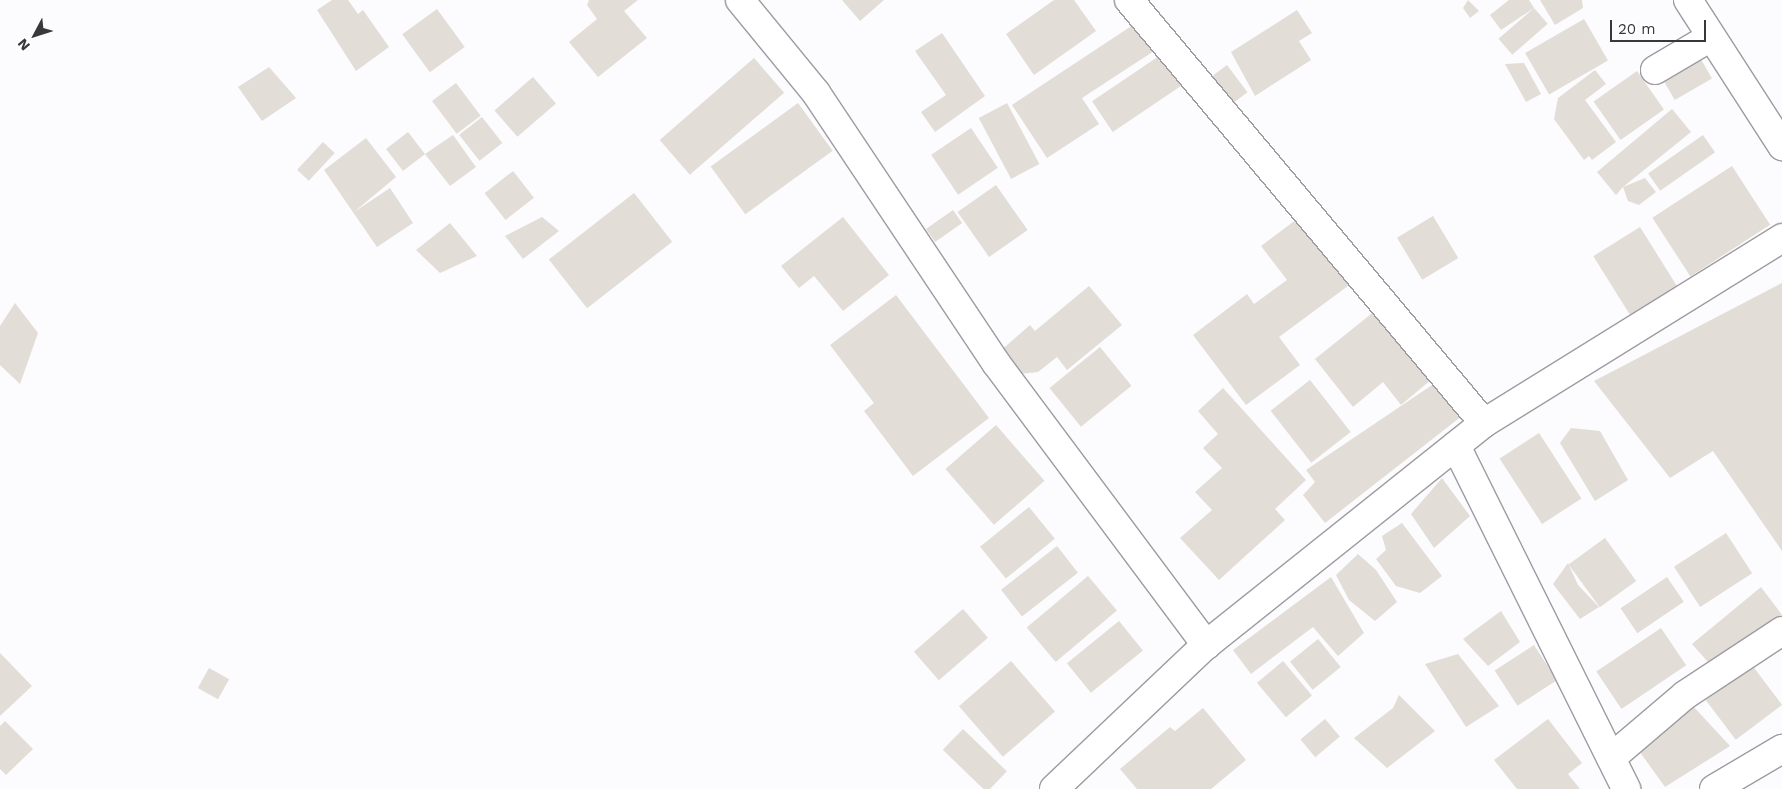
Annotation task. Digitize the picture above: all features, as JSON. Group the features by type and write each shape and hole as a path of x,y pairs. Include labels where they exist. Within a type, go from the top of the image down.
{"street":[{"path":"740,0 816,93 979,339 1206,645"},
{"path":"1129,0 1484,423"},
{"path":"1688,0 1782,146"},
{"path":"1655,70 1712,37"},
{"path":"1054,789 1206,645 1484,423 1782,238"},
{"path":"1456,446 1626,789"},
{"path":"1611,758 1685,695 1782,631"},
{"path":"1714,789 1782,749"}],"building":[{"path":"332,0 348,0 358,14 363,10 389,47 356,71 317,10"},
{"path":"589,0 638,0 624,11 647,38 598,77 569,42 597,19 587,5"},
{"path":"842,0 884,0 860,21"},
{"path":"1054,0 1074,0 1096,31 1034,75 1006,34"},
{"path":"1468,0 1479,11 1470,18 1463,8"},
{"path":"1509,0 1529,0 1534,8 1501,30 1490,15"},
{"path":"1540,0 1582,0 1583,8 1555,25"},
{"path":"1534,8 1548,24 1512,55 1499,39"},
{"path":"437,9 465,47 430,72 402,34"},
{"path":"1297,10 1312,33 1299,41 1311,60 1255,96 1231,52"},
{"path":"1584,19 1608,61 1549,95 1525,53"},
{"path":"1136,23 1154,51 1082,98 1099,124 1047,158 1012,105"},
{"path":"942,33 985,96 935,132 921,112 946,95 915,51"},
{"path":"1695,49 1712,78 1675,100 1658,70"},
{"path":"1165,52 1186,83 1113,132 1092,101"},
{"path":"754,58 784,93 690,175 660,140"},
{"path":"1524,63 1541,94 1526,102 1505,64"},
{"path":"1227,65 1247,92 1229,106 1209,79"},
{"path":"269,67 296,98 262,121 238,87"},
{"path":"1595,70 1606,84 1585,100 1616,142 1592,160 1589,156 1584,160 1554,119 1558,98"},
{"path":"1637,71 1664,110 1621,140 1594,101"},
{"path":"533,77 556,103 517,137 495,110"},
{"path":"456,83 481,116 457,134 432,101"},
{"path":"798,103 833,151 745,214 711,166"},
{"path":"1007,103 1039,164 1011,179 979,118"},
{"path":"1672,109 1691,132 1623,187 1616,195 1597,172"},
{"path":"482,117 502,143 479,161 459,135"},
{"path":"971,128 998,168 958,195 931,155"},
{"path":"408,132 425,154 403,171 386,149"},
{"path":"453,135 476,167 450,186 425,154"},
{"path":"1703,135 1715,152 1660,191 1648,173"},
{"path":"366,138 396,177 354,212 390,188 413,223 377,247 324,170"},
{"path":"323,142 335,153 309,181 297,170"},
{"path":"1732,166 1770,225 1690,276 1652,218"},
{"path":"513,171 534,198 506,220 485,193"},
{"path":"1645,178 1656,192 1639,205 1628,201 1623,187"},
{"path":"996,185 1028,230 989,257 957,212"},
{"path":"634,193 672,242 587,308 549,259"},
{"path":"953,210 962,223 935,242 926,229"},
{"path":"1305,213 1356,280 1279,337 1300,365 1246,405 1193,335 1247,294 1254,304 1287,280 1261,246"},
{"path":"1433,216 1458,258 1422,280 1397,238"},
{"path":"542,217 559,231 523,259 505,236"},
{"path":"843,217 889,275 843,311 814,276 799,288 781,266"},
{"path":"450,223 477,256 440,273 416,250"},
{"path":"1640,227 1685,298 1638,327 1593,256"},
{"path":"1782,283 1782,551 1713,451 1670,478 1594,381"},
{"path":"1089,286 1122,325 1067,370 1057,357 1038,372 1019,374 1000,351 1030,325 1035,331"},
{"path":"896,295 989,418 913,476 864,411 874,403 830,345"},
{"path":"15,303 38,333 20,384 0,365 0,326"},
{"path":"1376,310 1432,379 1401,405 1383,382 1353,407 1315,359"},
{"path":"1100,347 1131,386 1081,427 1049,388"},
{"path":"1310,380 1351,432 1311,463 1271,411"},
{"path":"1438,381 1467,412 1325,523 1303,495 1315,482 1306,470"},
{"path":"1223,388 1306,480 1275,509 1285,520 1219,580 1180,538 1212,510 1195,492 1222,468 1203,448 1218,434 1198,411"},
{"path":"996,425 1045,481 994,525 945,469"},
{"path":"1571,428 1600,431 1628,480 1595,501 1560,443"},
{"path":"1539,433 1581,498 1542,524 1500,459"},
{"path":"1442,478 1470,516 1434,548 1411,514"},
{"path":"1029,507 1055,539 1006,579 980,547"},
{"path":"1402,523 1442,576 1420,593 1396,586 1376,559 1386,550 1382,536"},
{"path":"1726,533 1752,573 1700,607 1674,567"},
{"path":"1605,538 1636,581 1600,607 1569,564"},
{"path":"1057,546 1078,573 1022,617 1001,590"},
{"path":"1358,554 1376,570 1397,602 1375,621 1349,600 1336,575"},
{"path":"1568,563 1578,585 1599,607 1580,619 1553,584"},
{"path":"1088,576 1117,610 1056,662 1027,627"},
{"path":"1331,577 1364,633 1338,656 1313,627 1251,674 1233,650"},
{"path":"1667,577 1684,602 1637,633 1621,608"},
{"path":"1761,587 1782,615 1782,628 1708,662 1692,644"},
{"path":"963,609 988,638 939,680 914,652"},
{"path":"1501,611 1520,642 1488,666 1463,639"},
{"path":"1119,621 1143,651 1091,693 1067,663"},
{"path":"1661,628 1686,665 1621,709 1596,672"},
{"path":"1318,639 1341,667 1313,690 1290,662"},
{"path":"1534,645 1557,680 1517,706 1495,671"},
{"path":"0,653 32,686 0,716"},
{"path":"1458,654 1499,706 1466,727 1425,664"},
{"path":"1011,661 1055,712 1003,757 959,706"},
{"path":"1283,661 1312,695 1286,717 1257,683"},
{"path":"1752,665 1782,705 1736,740 1706,700"},
{"path":"209,668 229,679 218,699 198,688"},
{"path":"1399,695 1435,731 1387,768 1354,738 1393,708"},
{"path":"1693,706 1730,746 1665,787 1632,741"},
{"path":"1203,708 1246,760 1211,789 1137,789 1120,769 1170,727 1175,731"},
{"path":"1325,719 1340,737 1315,757 1300,740"},
{"path":"1548,719 1582,763 1568,774 1580,789 1517,789 1494,760"},
{"path":"5,721 33,749 6,775 0,769 0,726"},
{"path":"963,729 1007,771 990,789 983,789 943,750"}]}
